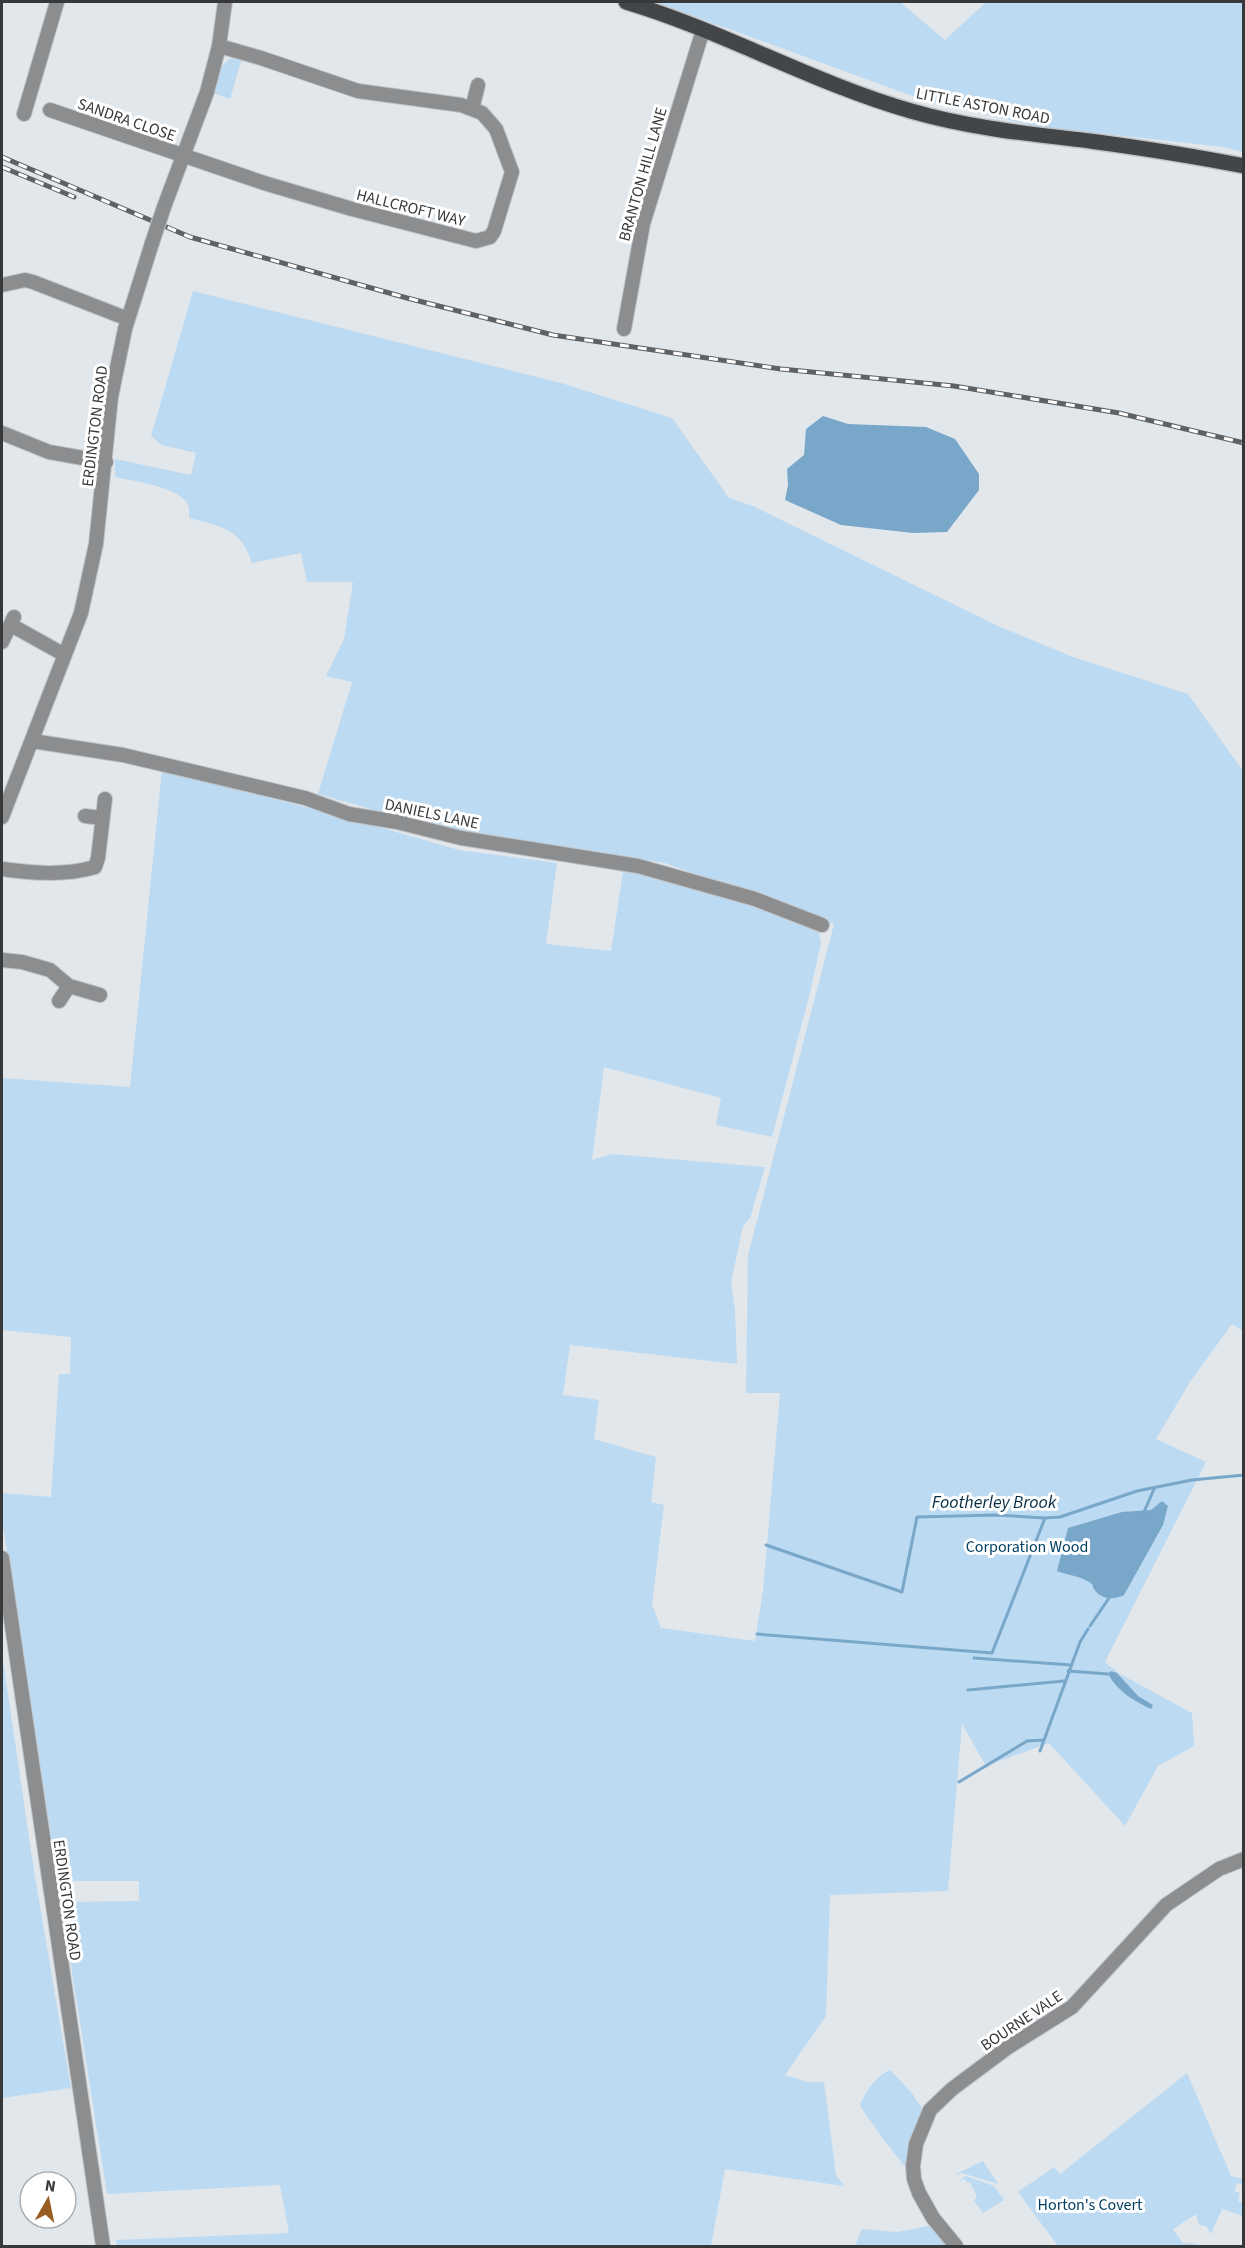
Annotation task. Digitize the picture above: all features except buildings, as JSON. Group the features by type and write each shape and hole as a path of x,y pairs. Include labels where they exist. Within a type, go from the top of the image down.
{"main road":[{"name":"LITTLE ASTON ROAD","path":"626,2 703,30 841,88 883,103 945,120 1022,133 1151,149 1244,166"}],"street":[{"path":"24,114 57,2"},
{"name":"ERDINGTON ROAD","path":"2,818 63,654 81,613 96,544 111,397 128,319 164,207 207,92 219,46 225,2"},
{"name":"BRANTON HILL LANE","path":"624,329 643,224 703,30"},
{"name":"HALLCROFT WAY","path":"184,155 264,183 352,209 477,241 490,237 494,231 512,172 496,129 482,113 461,105 358,91 219,46"},
{"path":"472,109 478,85"},
{"name":"SANDRA CLOSE","path":"56,110 184,155"},
{"path":"2,285 25,280 33,282 128,319"},
{"path":"2,433 50,452 105,462"},
{"path":"2,642 12,621 63,654"},
{"name":"DANIELS LANE","path":"32,741 123,755 305,798 349,814 397,822 461,838 638,866 755,899 822,925"},
{"path":"2,869 34,873 84,871 94,867 98,858 105,799"},
{"path":"86,816 102,818"},
{"path":"2,960 22,962 50,970 69,986 100,995"},
{"path":"59,1001 69,986"},
{"name":"ERDINGTON ROAD","path":"2,1558 103,2247"},
{"name":"BOURNE VALE","path":"956,2247 933,2218 919,2193 915,2179 913,2166 916,2144 930,2110 952,2089 1007,2048 1072,2007 1166,1905 1219,1869 1239,1863 1244,1859"}],"green space":[{"path":"655,2 900,2 945,40 986,2 1243,2 1243,152 1223,147 1035,126 926,101"},
{"path":"242,58 230,99 213,93 222,66 229,59"},
{"name":"Corporation Wood","path":"193,291 561,383 672,418 729,498 753,506 1000,627 1076,658 1188,694 1243,771 1243,1331 1232,1324 1190,1382 1156,1439 1206,1462 1105,1662 1120,1674 1192,1713 1194,1746 1158,1766 1125,1826 1049,1743 986,1766 962,1724 948,1891 830,1895 826,2016 785,2075 808,2082 824,2082 836,2175 844,2186 725,2169 711,2246 117,2246 116,2240 289,2233 280,2185 107,2194 61,1902 139,1901 139,1881 58,1881 2,1520 2,1493 51,1497 59,1374 70,1374 71,1337 2,1330 2,1078 130,1087 162,770 351,819 459,850 557,863 546,944 611,951 623,872 675,879 809,925 819,931 821,943 810,993 772,1137 716,1125 721,1098 604,1067 592,1160 612,1154 765,1167 750,1218 743,1226 731,1282 735,1310 737,1364 570,1345 563,1395 599,1400 594,1439 656,1457 651,1502 664,1505 652,1604 661,1628 755,1641 763,1591 780,1393 746,1393 748,1255 834,924 665,863 467,832 399,817 318,794 352,682 326,676 344,639 353,582 307,582 301,553 252,563 242,542 228,530 189,518 188,504 179,495 151,485 115,477 115,459 191,475 196,453 162,445 151,436"},
{"path":"2,1654 34,1871 71,2088 2,2098"},
{"path":"890,2070 911,2092 924,2111 907,2169 860,2106 872,2085"},
{"name":"Horton's Covert","path":"1187,2073 1231,2176 1243,2179 1243,2185 1237,2183 1234,2191 1240,2193 1238,2201 1243,2203 1243,2216 1222,2209 1211,2234 1206,2226 1199,2225 1196,2214 1173,2229 1183,2243 1198,2244 1192,2246 1058,2246 1018,2192 1054,2167 1060,2174"},
{"path":"983,2161 998,2184 962,2173 956,2174"},
{"path":"966,2176 994,2186 1004,2200 983,2213 974,2201 977,2197 970,2182 968,2183 965,2179 958,2181"},
{"path":"933,2225 953,2246 855,2246 862,2229 897,2232"}],"shaded area":[{"path":"823,416 848,424 926,427 955,439 979,474 979,490 947,532 913,533 841,525 785,500 788,485 787,469 804,455 806,429"},
{"path":"1162,1501 1168,1506 1163,1525 1124,1595 1116,1598 1104,1597 1085,1580 1057,1571 1068,1528 1122,1512 1151,1510"},
{"path":"1111,1671 1117,1673 1138,1696 1153,1705 1151,1709 1121,1691 1108,1674"}],"waterway":[{"name":"Footherley Brook","path":"766,1545 902,1592 917,1517 996,1515 1060,1517 1137,1491 1192,1480 1244,1475"},
{"path":"1144,1512 1154,1489"},
{"path":"757,1634 992,1653 1045,1518"},
{"path":"1090,1626 1109,1598"},
{"path":"1040,1751 1080,1642 1088,1629"},
{"path":"974,1658 1071,1665"},
{"path":"1068,1671 1108,1674"},
{"path":"968,1690 1064,1681"},
{"path":"959,1782 1027,1741 1044,1740"}],"railway":[{"path":"2,157 190,237 407,298 553,335 781,369 954,386 1119,413 1244,443"},
{"path":"2,167 74,197"}]}
